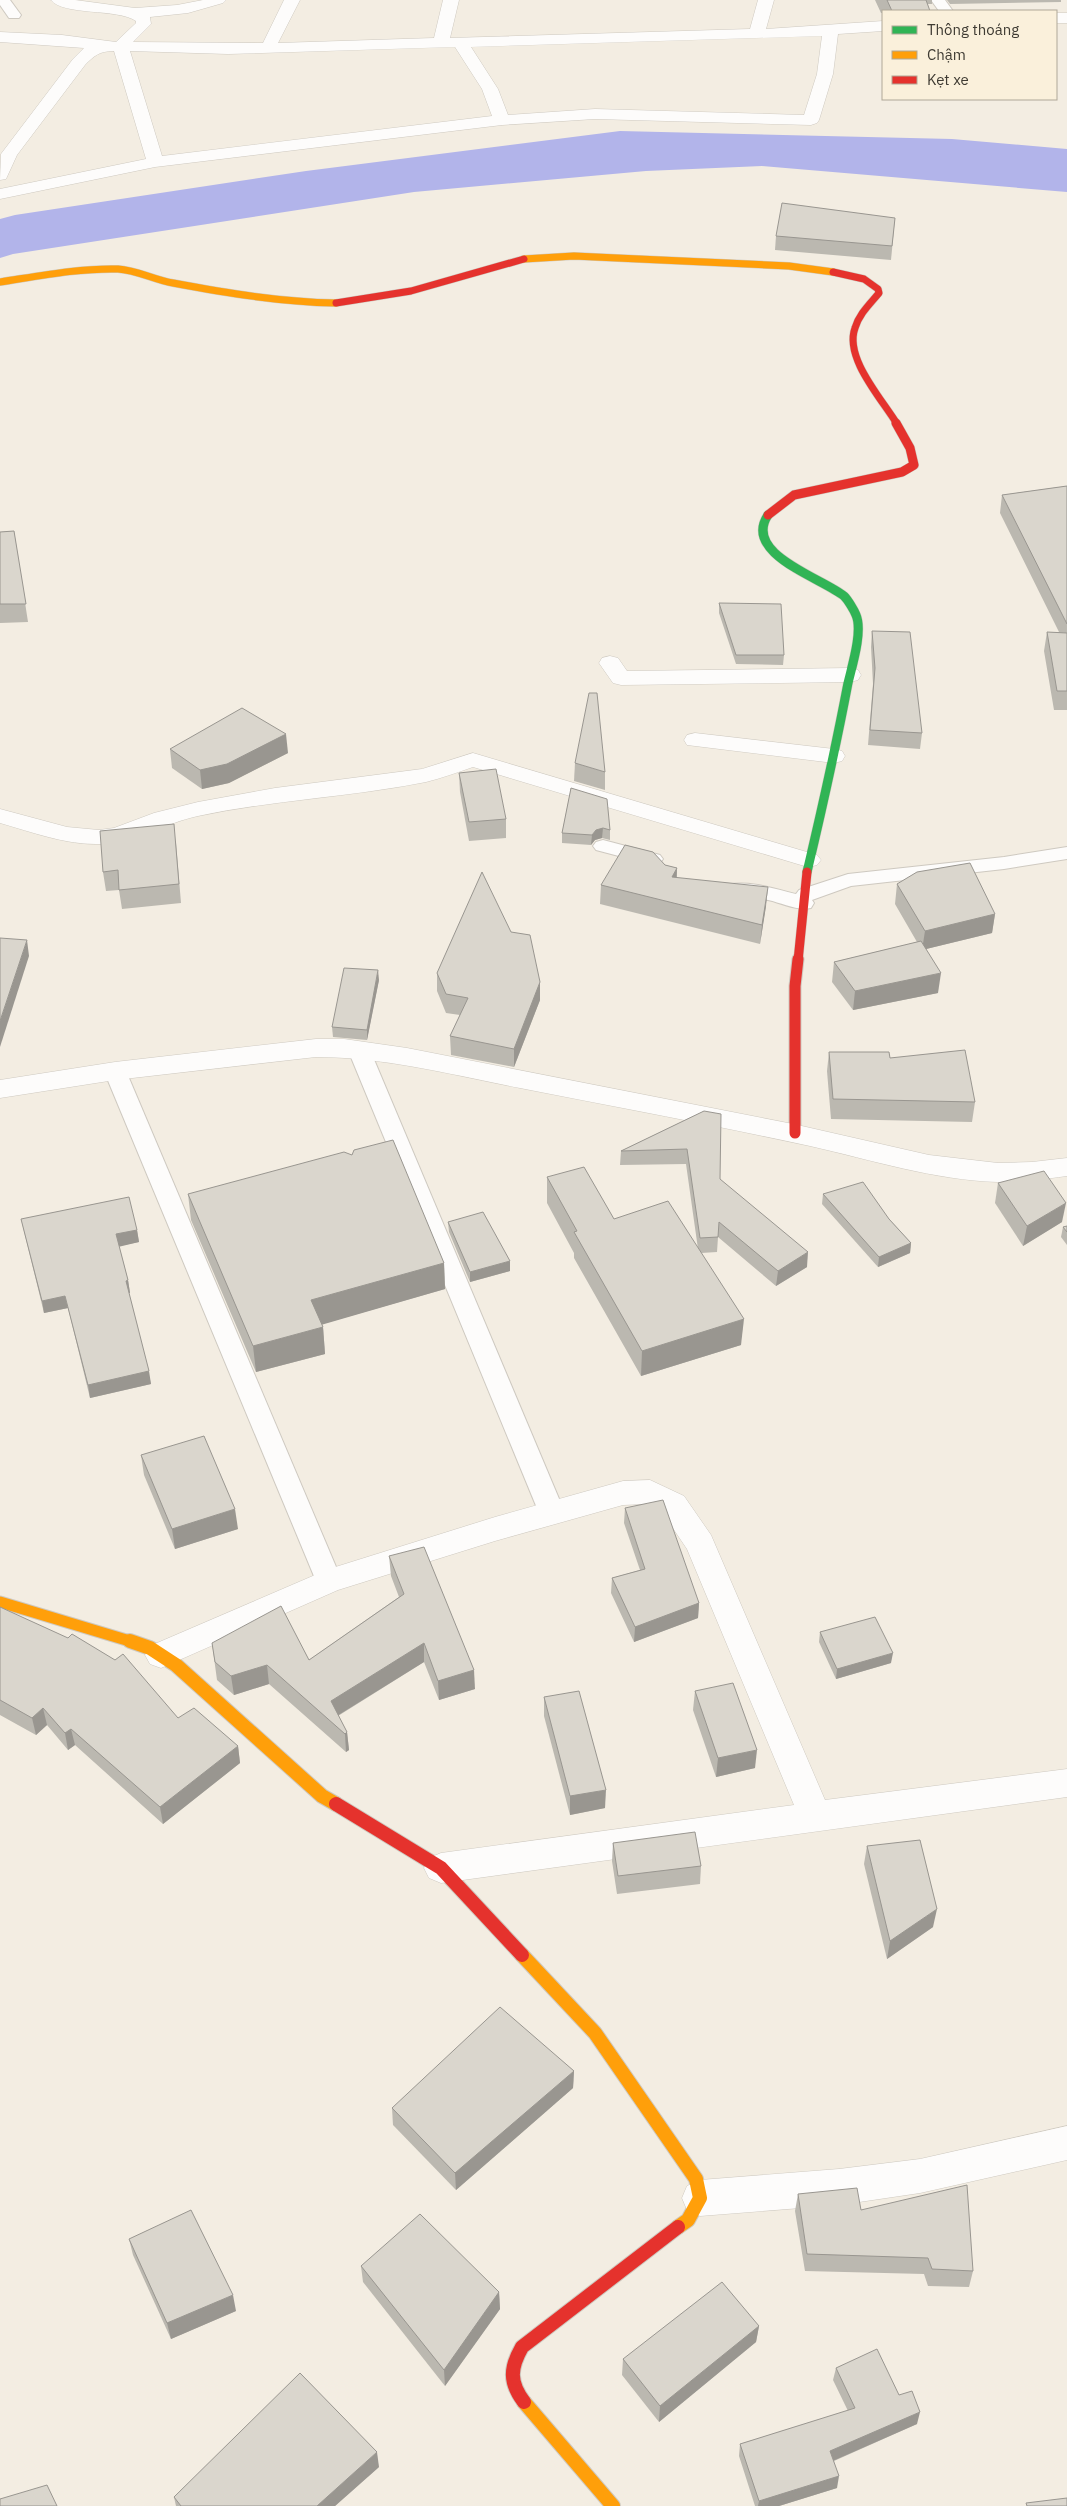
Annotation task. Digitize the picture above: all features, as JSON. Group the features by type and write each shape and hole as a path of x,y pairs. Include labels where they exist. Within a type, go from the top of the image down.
{"street":[{"path":"59,0 75,6 135,13 208,4 218,0"},
{"path":"268,48 292,0"},
{"path":"441,42 451,0"},
{"path":"757,33 766,0"},
{"path":"0,175 13,149 79,62 91,50 112,46 143,24 144,19 135,13"},
{"path":"0,37 62,40 112,46 206,50 757,33 882,26"},
{"path":"0,194 155,162 502,120 595,114 811,120 825,74 831,30"},
{"path":"460,42 490,89 502,120"},
{"path":"112,46 155,162"},
{"path":"0,282 78,270 118,269 179,284 298,303 330,304 384,297 411,291 523,259 574,256 790,266 864,279 878,289 879,293 857,322 852,337 853,348 864,372 893,416 914,456 914,465 902,472 794,494 772,510 764,521 762,532 768,547 781,558 846,597 857,617 857,639 850,675 834,756 809,860 795,986 795,1133"},
{"path":"610,663 621,678 850,675"},
{"path":"695,740 834,756"},
{"path":"0,816 66,834 99,837 118,835 162,818 198,809 275,795 426,775 473,760 809,860"},
{"path":"0,1089 115,1071 316,1048 359,1050 407,1057 795,1133 968,1172 998,1174 1067,1168"},
{"path":"161,1655 329,1581 623,1493 650,1492 674,1504 700,1544 815,1815"},
{"path":"0,1602 99,1630 150,1648 176,1664 322,1796 441,1868 595,2033 696,2179 700,2198 688,2220 522,2347 512,2363 510,2378 516,2391 613,2506"},
{"path":"441,1868 815,1815 1067,1783"},
{"path":"700,2198 839,2187 920,2176 1067,2143"}],"lane":[{"path":"3,0 14,15"},
{"path":"603,846 656,860 668,872"},
{"path":"712,886 805,899 848,880 1004,863 1067,853"},
{"path":"359,1050 552,1513"},
{"path":"115,1071 329,1581"}],"water":[{"path":"620,131 952,139 1067,149 1067,192 762,166 646,171 414,192 13,254 0,258 0,219 15,215 306,171"}],"building":[{"path":"887,0 926,0 930,10 892,10"},
{"path":"782,203 895,218 892,246 776,236"},
{"path":"1067,486 1067,624 1002,495"},
{"path":"14,531 26,604 0,604 0,532"},
{"path":"719,603 781,604 784,655 736,655"},
{"path":"872,631 910,632 922,733 870,730 875,668"},
{"path":"1047,632 1067,633 1067,691 1057,691"},
{"path":"589,693 597,693 605,772 575,763"},
{"path":"242,708 286,734 227,764 200,770 170,749"},
{"path":"496,769 506,819 469,822 459,773"},
{"path":"571,788 607,799 610,830 603,828 596,830 592,835 562,833"},
{"path":"174,824 179,884 119,890 118,870 103,872 100,831"},
{"path":"625,845 653,852 665,865 677,868 672,877 768,887 762,925 601,885"},
{"path":"970,863 995,914 925,931 897,884 917,872"},
{"path":"482,872 511,932 530,935 540,982 514,1049 450,1036 468,998 446,994 437,973"},
{"path":"0,938 27,940 0,1021"},
{"path":"921,941 941,973 855,991 834,962"},
{"path":"344,968 378,970 367,1030 332,1027"},
{"path":"965,1050 975,1102 833,1099 829,1052 889,1052 890,1058"},
{"path":"704,1111 721,1114 720,1179 808,1252 778,1271 719,1222 718,1237 700,1238 687,1149 621,1151"},
{"path":"393,1140 444,1263 311,1300 323,1327 253,1346 188,1194 344,1152 352,1155 354,1150"},
{"path":"584,1167 614,1219 668,1201 744,1319 642,1351 574,1232 577,1231 547,1177"},
{"path":"1044,1171 1066,1203 1027,1226 998,1183"},
{"path":"863,1182 889,1219 911,1243 879,1257 823,1194"},
{"path":"129,1197 137,1230 116,1234 149,1371 88,1385 65,1296 42,1301 21,1219"},
{"path":"483,1212 510,1261 470,1272 448,1222"},
{"path":"204,1436 235,1509 172,1529 141,1455"},
{"path":"663,1500 699,1603 635,1627 612,1578 645,1569 625,1508"},
{"path":"424,1547 474,1670 438,1681 424,1643 331,1701 347,1732 345,1734 267,1665 231,1676 215,1662 212,1643 281,1606 309,1660 404,1594 389,1556"},
{"path":"0,1607 68,1638 72,1634 115,1660 123,1654 178,1718 194,1708 238,1746 160,1807 71,1729 65,1733 43,1708 32,1718 0,1700"},
{"path":"875,1617 893,1653 837,1669 820,1632"},
{"path":"733,1683 757,1750 718,1758 695,1691"},
{"path":"579,1691 606,1790 570,1796 544,1697"},
{"path":"695,1832 701,1866 618,1876 613,1843"},
{"path":"920,1840 937,1909 890,1941 867,1846"},
{"path":"500,2007 574,2071 455,2173 392,2108"},
{"path":"967,2185 973,2271 932,2269 928,2258 807,2254 798,2194 857,2188 861,2210"},
{"path":"191,2210 233,2295 167,2323 129,2239"},
{"path":"420,2214 499,2292 444,2370 361,2266"},
{"path":"722,2282 759,2326 660,2406 623,2359"},
{"path":"877,2349 899,2395 912,2391 920,2412 830,2451 839,2476 759,2501 740,2444 855,2408 836,2368"},
{"path":"300,2373 377,2452 317,2506 181,2506 174,2497"},
{"path":"47,2485 57,2506 0,2506 0,2499"},
{"path":"1067,2498 1067,2506 1027,2506 1026,2503"}],"traffic: fast":[{"path":"768,515 764,521 762,532 768,547 781,559 845,597 857,617 857,639 834,756 807,872"}],"traffic: slow":[{"path":"524,259 574,256 789,266 833,272"},
{"path":"0,282 77,271 118,269 133,271 170,283 290,302 336,303"},
{"path":"0,1602 99,1630 150,1648 176,1665 322,1796 336,1804"},
{"path":"522,1955 595,2033 696,2179 700,2198 688,2220 678,2227"},
{"path":"524,2402 613,2506"}],"traffic: jam":[{"path":"336,303 411,291 524,259"},
{"path":"768,515 794,495 902,472 914,465 910,448 902,432 869,383 854,351 854,329 863,312 879,293 878,289 864,279 833,272"},
{"path":"795,1133 795,986 807,872"},
{"path":"336,1804 441,1868 522,1955"},
{"path":"524,2402 518,2395 511,2375 514,2362 522,2347 678,2227"}]}
